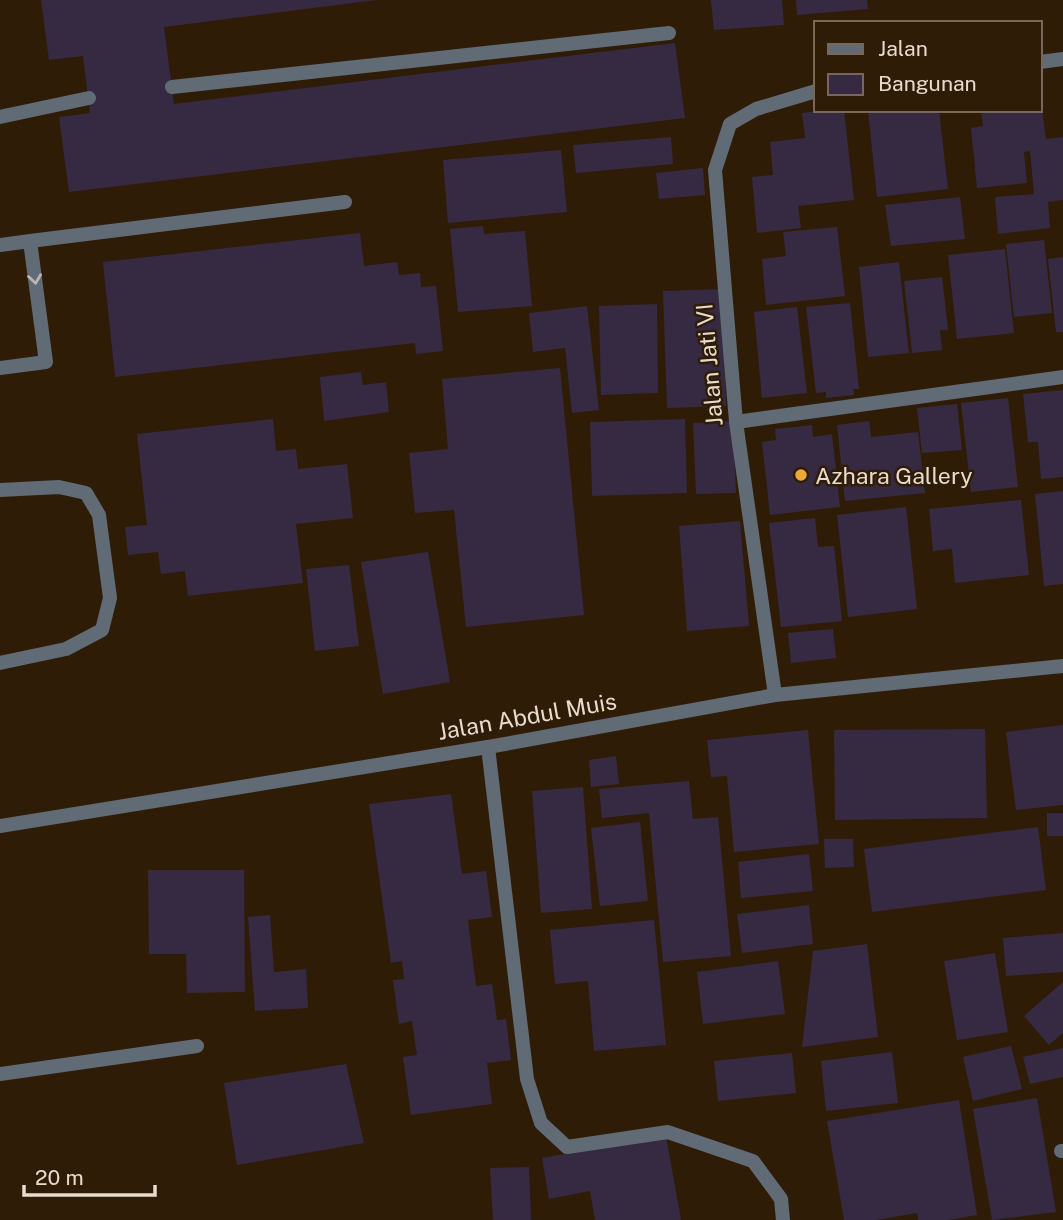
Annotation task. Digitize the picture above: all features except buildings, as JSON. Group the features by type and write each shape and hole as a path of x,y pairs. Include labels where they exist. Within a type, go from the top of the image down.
{"street":[{"path":"172,87 669,33"},
{"path":"1042,62 1063,58"},
{"name":"Jalan Jati VI","path":"775,695 736,422 715,170 730,124 756,109 814,93"},
{"path":"0,117 89,98"},
{"path":"0,245 345,202"},
{"path":"0,368 46,362 30,241"},
{"path":"736,422 1063,377"},
{"path":"0,490 60,487 86,493 99,515 110,598 102,630 66,649 0,663"},
{"name":"Jalan Abdul Muis","path":"0,826 488,747 775,695 1063,666"},
{"path":"488,747 527,1079 541,1123 567,1147 668,1132 753,1161 781,1199 783,1220"},
{"path":"0,1074 197,1046"}],"place":[{"name":"Azhara Gallery","path":"801,475"}]}
